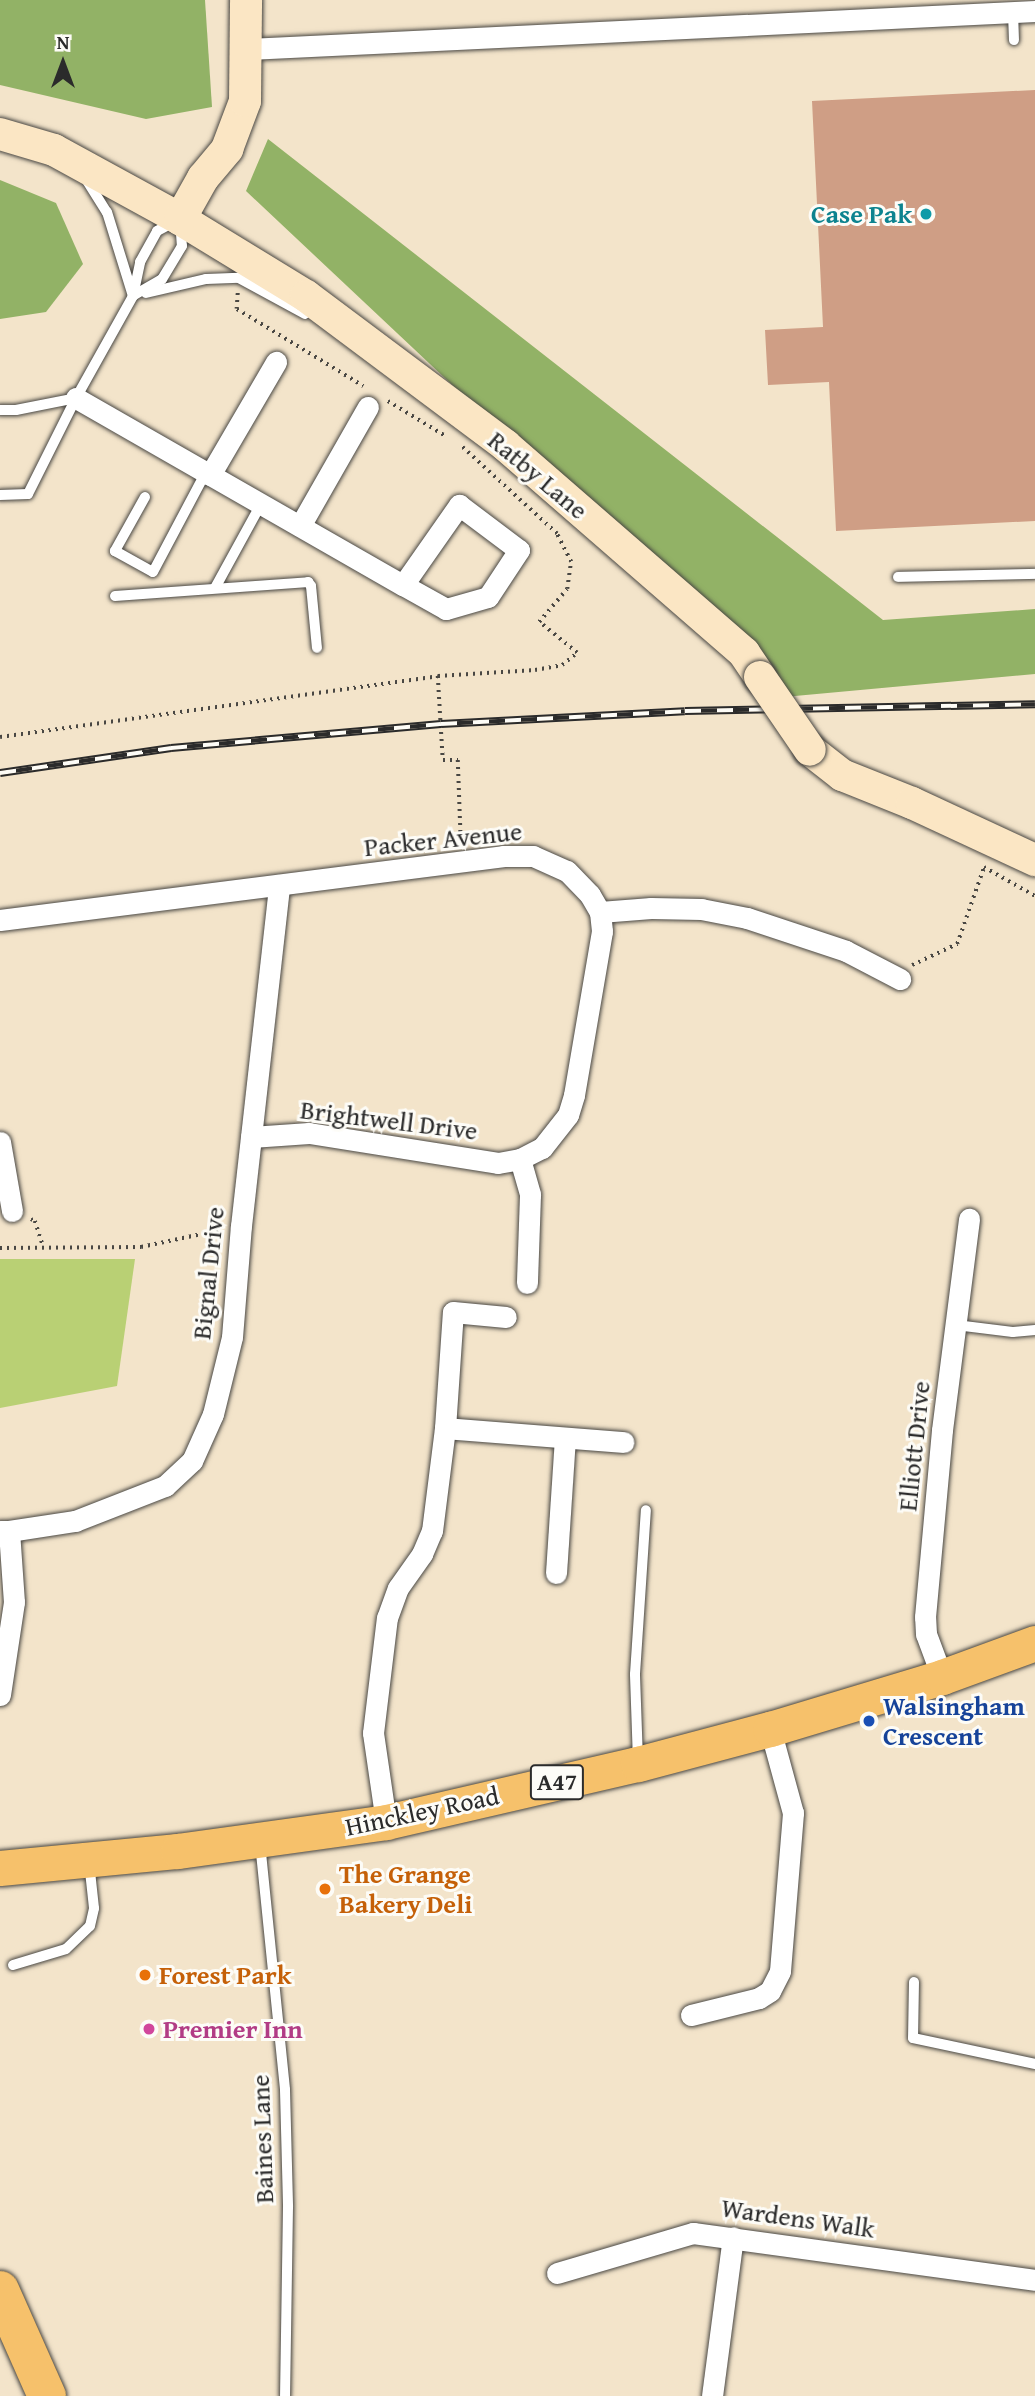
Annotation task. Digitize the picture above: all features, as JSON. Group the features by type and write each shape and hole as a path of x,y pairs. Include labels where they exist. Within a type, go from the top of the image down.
{"highway":[{"path":"0,2290 47,2396"}],"main road":[{"path":"180,219 203,178 227,149 245,101 248,49 246,0"},
{"name":"Ratby Lane","path":"0,134 54,150 180,219 306,296 505,445 744,653 810,750 842,775 912,803 1035,860"},
{"name":"Hinckley Road","path":"0,1868 260,1840 386,1822 770,1729 942,1677 1035,1643"}],"street":[{"path":"248,49 1035,11"},
{"path":"208,474 276,362"},
{"path":"76,398 208,474 403,585 446,609 488,597 519,551 459,505 403,585"},
{"path":"300,526 368,407"},
{"name":"Packer Avenue","path":"0,920 462,862 533,856 567,871 590,895 600,912"},
{"name":"Bignal Drive","path":"4,1531 75,1521 165,1486 191,1461 213,1414 232,1336 241,1226 279,886"},
{"path":"527,1283 530,1195 520,1159 542,1148 568,1115 574,1095 602,931 600,912 651,908 701,909 747,918 846,950 901,979"},
{"name":"Brightwell Drive","path":"251,1137 309,1133 498,1163 520,1159"},
{"path":"0,1142 12,1211"},
{"name":"Elliott Drive","path":"942,1677 926,1634 925,1617 969,1219"},
{"path":"386,1822 373,1733 387,1618 398,1588 422,1554 432,1531 444,1428 453,1312 506,1317"},
{"path":"444,1428 623,1442"},
{"path":"556,1573 565,1438"},
{"path":"0,1695 14,1602 4,1531"},
{"path":"691,2015 759,1998 770,1991 780,1971 793,1813 770,1729"},
{"name":"Wardens Walk","path":"557,2273 694,2234 733,2237 1035,2280"},
{"path":"712,2396 733,2237"}],"lane":[{"path":"1013,12 1014,40"},
{"path":"76,162 107,212 133,296"},
{"path":"0,495 28,494 76,398 133,296 140,262 157,231 180,219 181,246 169,268 162,279 133,296"},
{"path":"133,296 206,279 239,278 417,379"},
{"path":"0,410 16,410 76,398"},
{"path":"145,497 115,551 153,572 208,474"},
{"path":"215,588 261,504"},
{"path":"898,577 1035,574"},
{"path":"115,596 308,582 311,586 317,648"},
{"path":"956,1325 1013,1332 1035,1330"},
{"path":"638,1763 635,1674 646,1510"},
{"name":"Baines Lane","path":"260,1840 285,2091 288,2207 285,2396"},
{"path":"13,1965 66,1949 90,1926 94,1908 88,1860"},
{"path":"914,1982 913,2038 1035,2064"}],"path":[{"path":"438,676 443,760 458,760 462,862"},
{"path":"901,979 904,968 957,944 984,867 1035,896"},
{"path":"12,1211 35,1221 43,1246"},
{"path":"0,1248 141,1247 241,1226"}],"green space":[{"path":"0,0 205,0 212,107 146,119 0,85"},
{"path":"268,139 883,620 1035,609 1035,674 784,697 246,191"},
{"path":"0,180 56,203 83,264 46,312 0,319"},
{"path":"0,1259 135,1259 117,1386 0,1408"}],"building":[{"name":"Case Pak","path":"1035,90 1035,521 836,531 829,382 768,385 765,330 823,327 812,101"}],"railway":[{"path":"0,773 171,748 441,724 685,711 1035,704"}],"place":[{"name":"Case Pak","path":"926,214"},
{"name":"Walsingham Crescent","path":"869,1721"},
{"name":"The Grange Bakery Deli","path":"325,1889"},
{"name":"Forest Park","path":"145,1975"},
{"name":"Premier Inn","path":"149,2029"}]}
